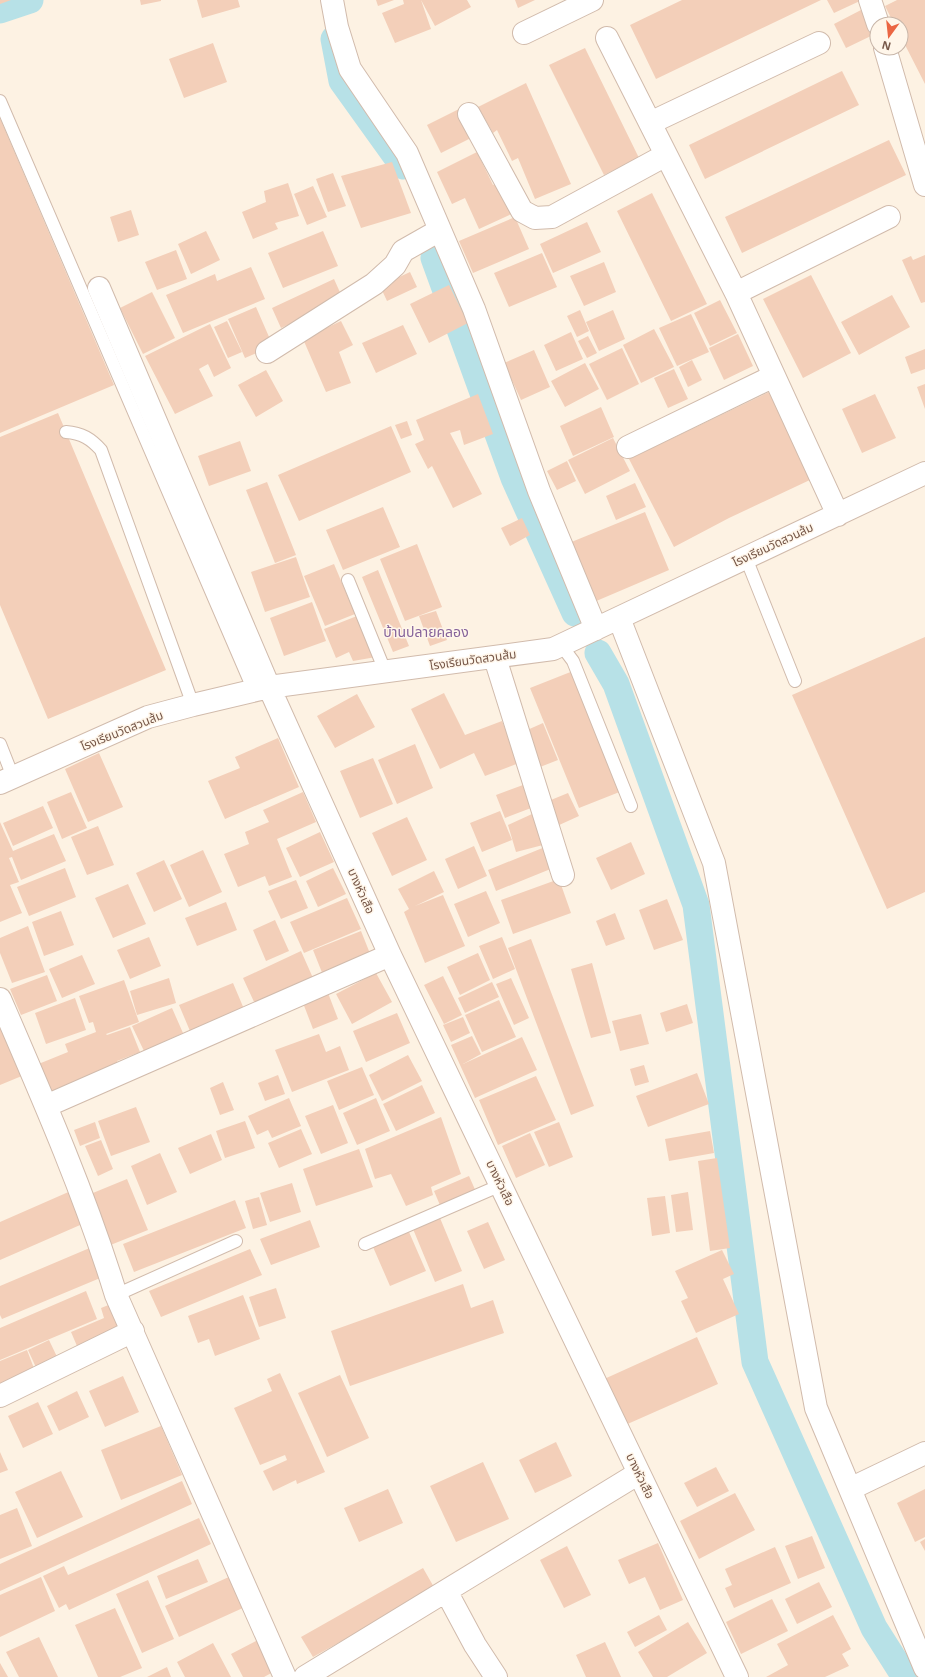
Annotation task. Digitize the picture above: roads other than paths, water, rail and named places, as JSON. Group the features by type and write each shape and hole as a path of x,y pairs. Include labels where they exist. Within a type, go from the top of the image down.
{"street":[{"path":"332,0 337,27 350,69 407,153 474,309 539,491 596,629"},
{"path":"524,33 592,0"},
{"path":"870,0 875,16"},
{"path":"607,38 736,293 838,515"},
{"path":"650,123 820,43"},
{"path":"887,56 925,184"},
{"path":"469,114 522,211 534,218 552,217 666,155"},
{"path":"736,293 889,217"},
{"path":"267,352 374,284 396,264 403,252 440,230"},
{"name":"บางหัวเสือ","path":"100,288 262,689 737,1677"},
{"path":"628,447 774,376"},
{"name":"โรงเรียนวัดสวนส้ม","path":"7,780 148,717 193,705 262,689 553,649 925,473"},
{"path":"619,618 714,863 816,1408 925,1668"},
{"path":"494,658 563,875"},
{"path":"46,1106 390,955"},
{"path":"0,999 46,1106 102,1249 116,1295 286,1677"},
{"path":"0,1396 132,1332"},
{"path":"850,1489 925,1453"},
{"path":"305,1677 639,1473"},
{"path":"446,1590 475,1645 496,1677"}],"lane":[{"path":"0,101 262,689"},
{"path":"66,432 77,433 92,440 101,450 193,705"},
{"path":"746,558 795,681"},
{"path":"348,580 385,671"},
{"path":"561,645 573,661 631,806"},
{"path":"0,744 7,780"},
{"path":"365,1244 501,1185"},
{"path":"116,1295 236,1241"}],"waterway":[{"path":"0,10 30,0"},
{"path":"334,39 342,81 403,166"},
{"path":"434,258 514,478 575,613"},
{"path":"598,653 616,684 696,905 755,1362 874,1628 905,1677"}],"district":[{"name":"บ้านปลายคลอง","path":"426,632"}]}
